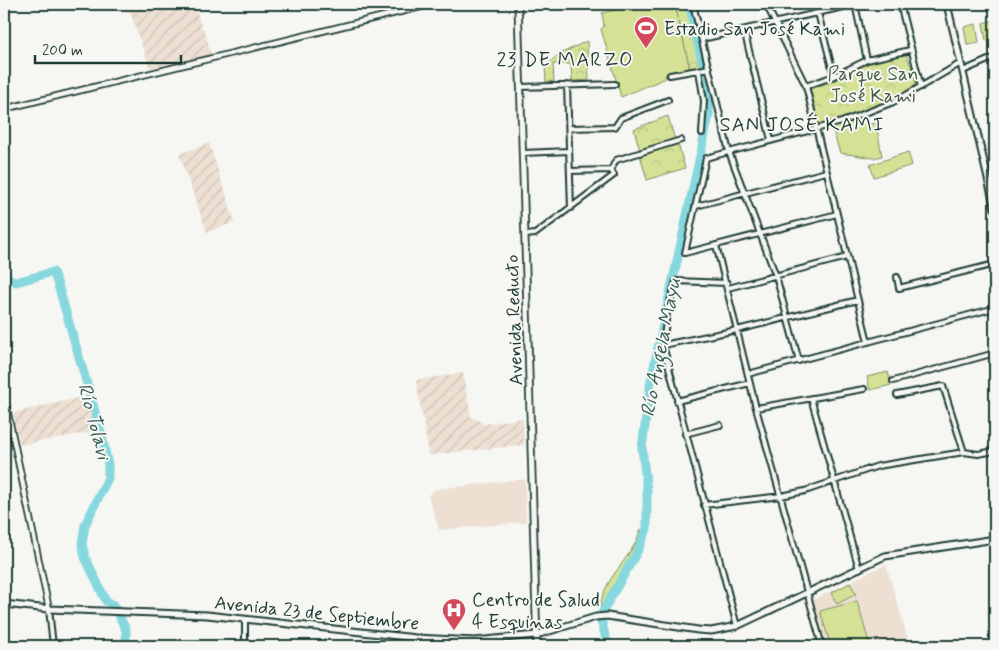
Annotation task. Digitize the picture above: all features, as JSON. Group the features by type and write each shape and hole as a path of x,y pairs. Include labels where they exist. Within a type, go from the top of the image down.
{"main road":[{"name":"Avenida Reducto","path":"518,4 522,86 537,646"},
{"path":"947,4 995,209"},
{"name":"Avenida 23 de Septiembre","path":"4,604 49,609 169,612 432,639 475,641 536,635 596,617 607,616 710,631 737,626 885,556 900,552 995,538"}],"street":[{"path":"4,109 433,4"},
{"path":"693,4 729,152 762,233 789,317 798,361"},
{"path":"766,4 806,86 868,342"},
{"path":"702,39 856,4 868,60"},
{"path":"900,4 910,50 921,87"},
{"path":"818,13 834,76"},
{"path":"744,30 771,140"},
{"path":"806,86 834,76 868,60 910,50"},
{"path":"963,71 995,57"},
{"path":"837,214 685,254 706,158 815,129 896,101 961,63"},
{"path":"670,75 709,68"},
{"path":"699,71 704,101 702,133"},
{"path":"522,86 615,84"},
{"path":"567,85 571,208"},
{"path":"568,128 615,127 621,118 668,100"},
{"path":"611,170 616,160 681,140"},
{"path":"523,153 569,151"},
{"path":"570,172 611,170"},
{"path":"526,235 535,234 571,208 587,193 614,175 611,170"},
{"path":"696,206 826,172"},
{"path":"716,246 728,285 756,408 822,646"},
{"path":"737,626 663,345 667,312 676,281 728,285 776,276 847,257"},
{"path":"897,277 900,288 995,264"},
{"path":"663,345 737,330 858,300"},
{"path":"748,374 995,308"},
{"path":"893,381 995,354"},
{"path":"677,402 750,383"},
{"path":"897,395 943,386 964,452"},
{"path":"756,408 864,389"},
{"path":"4,394 49,609 53,646"},
{"path":"812,398 859,569"},
{"path":"685,434 720,425"},
{"path":"704,506 806,491 878,466 964,452 978,454 995,451"},
{"path":"245,619 246,646"}],"shaded area":[{"path":"127,4 194,4 202,28 204,28 211,55 150,68"},
{"path":"209,143 235,222 207,232 179,154"},
{"path":"463,373 471,417 485,424 523,418 524,445 429,455 416,380"},
{"path":"87,396 98,431 20,445 13,413"},
{"path":"525,479 526,522 439,530 428,495 436,489"},
{"path":"886,564 910,646 825,646 813,600"}],"green space":[{"name":"Estadio San José Kami","path":"640,4 675,4 690,69 665,75 666,78 621,97 601,29 604,26 602,13"},
{"path":"675,4 692,4 707,67 690,69"},
{"path":"995,20 995,39 986,41 983,23"},
{"path":"976,24 979,43 967,45 964,27"},
{"path":"587,41 589,80 572,81 571,64 553,64 554,81 546,82 545,66 562,53"},
{"name":"Parque San José Kami","path":"906,54 919,86 845,118 819,125 810,89 834,81 869,63"},
{"path":"668,116 675,140 640,151 634,129"},
{"path":"863,117 866,125 876,123 882,156 874,158 840,153 832,128"},
{"path":"678,144 685,168 647,180 640,155"},
{"path":"908,152 912,165 874,177 870,165"},
{"path":"888,372 891,385 870,390 867,377"},
{"path":"641,529 637,549 600,611 603,594 607,586 634,545"},
{"path":"850,583 856,594 837,604 831,593"},
{"path":"857,601 870,646 831,646 820,611"}],"waterway":[{"name":"Río Angela Mayu","path":"689,4 703,65"},
{"name":"Río Angela Mayu","path":"603,611 637,552 647,529 647,491 642,448 651,380 709,115 709,94 704,75"},
{"name":"Río Tolavi","path":"4,267 8,278 16,282 53,272 58,285 101,432 108,464 108,478 85,525 82,544 85,557 106,601 114,605 126,630 126,646"},
{"path":"4,287 8,278"},
{"name":"Río Angela Mayu","path":"601,620 608,646"}],"place":[{"name":"Estadio San José Kami","path":"646,49"},
{"name":"Centro de Salud 4 Esquinas","path":"454,631"}],"district":[{"name":"23 DE MARZO","path":"565,59"},
{"name":"SAN JOSÉ KAMI","path":"802,124"}]}
